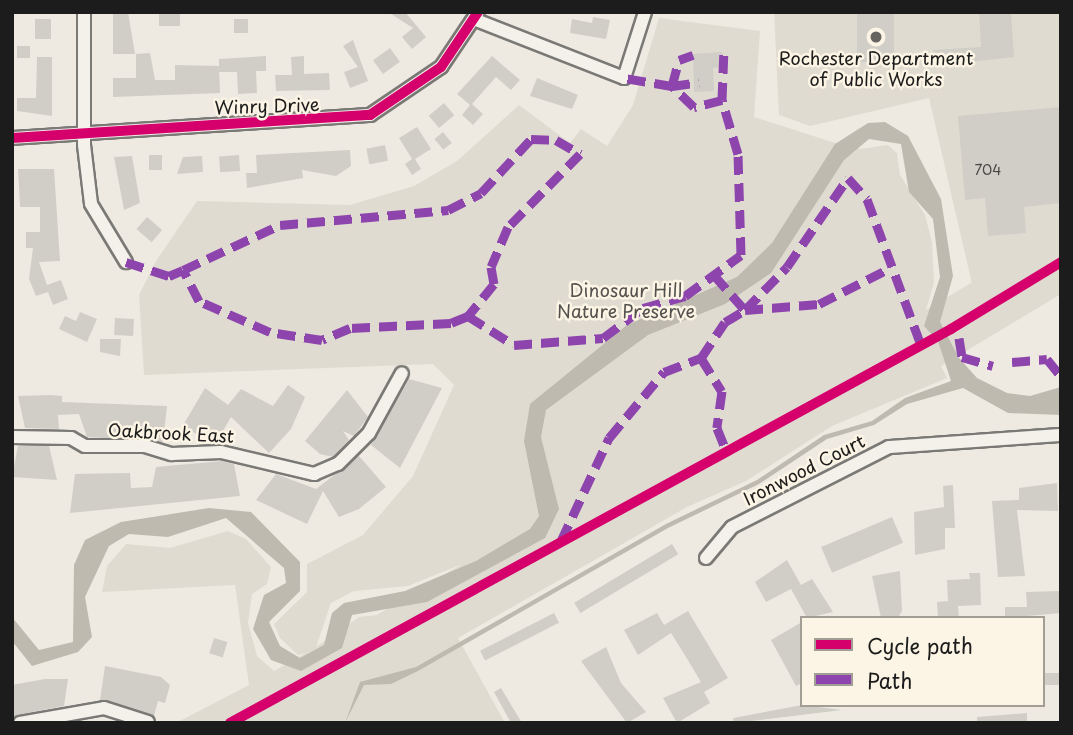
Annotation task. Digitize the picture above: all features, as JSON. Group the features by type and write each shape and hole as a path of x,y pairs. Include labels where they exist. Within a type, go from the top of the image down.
{"street":[{"path":"84,12 84,134 92,204 127,262"},
{"path":"477,16 624,78 645,12"},
{"name":"Winry Drive","path":"12,138 370,114 417,89 477,16"},
{"name":"Oakbrook East","path":"12,437 62,437 85,446 145,446 172,454 222,452 314,474 338,464 369,433 402,373"},
{"name":"Ironwood Court","path":"706,558 732,527 889,447 1061,435"},
{"path":"20,723 104,708 148,722"}],"shaded area":[{"path":"774,12 1061,12 1061,229 972,284 929,98 810,126 779,115"},
{"path":"885,122 908,136 941,199 953,276 940,322 959,358 977,378 1007,393 1030,396 1061,387 1061,415 1008,413 963,388 907,404 874,425 827,439 759,484 668,528 418,671 391,684 364,685 345,723 360,682 416,667 666,524 757,480 824,435 872,421 905,398 951,381 938,341 924,326 940,277 933,219 909,192 901,144 869,139 844,160 771,273 725,304 648,335 546,410 541,437 559,509 545,538 427,602 352,615 342,648 301,671 271,660 253,629 264,595 286,583 284,568 226,518 168,537 129,534 109,546 85,597 92,637 78,652 32,666 12,641 12,617 39,650 73,642 74,565 85,540 121,522 209,508 251,512 300,562 300,591 269,622 280,646 300,658 324,645 332,613 344,603 405,591 476,561 530,529 539,516 524,441 530,404 627,325 737,277 772,243 835,144 868,123"}],"green space":[{"name":"Dinosaur Hill Nature Preserve","path":"659,18 760,31 754,117 860,149 888,145 897,153 900,175 925,215 932,242 934,283 926,310 1061,229 1061,294 941,366 947,378 832,426 746,481 687,507 458,638 505,723 176,723 249,685 235,585 102,592 107,566 126,544 170,548 228,531 246,539 271,567 267,584 252,594 248,623 257,656 274,671 306,653 298,655 280,638 274,624 307,592 307,564 363,535 413,476 454,385 433,364 144,375 139,295 156,261 197,201 350,205 414,186 457,161 519,105 570,143 581,129 607,146 633,105","holes":["462,564 377,615 359,617 316,647 331,603 354,591 408,586"]}],"building":[{"path":"113,12 128,12 135,54 113,54"},
{"path":"159,12 180,12 180,26 159,26"},
{"path":"388,12 405,12 426,37 412,49 402,37 413,28"},
{"name":"Rochester Department of Public Works","path":"857,12 894,12 894,62 857,62"},
{"path":"979,12 1011,12 1014,57 934,66 933,50 981,47"},
{"path":"593,17 610,20 606,39 570,33 572,19 592,23"},
{"path":"35,19 51,19 51,39 35,39"},
{"path":"234,19 248,19 248,33 234,33"},
{"path":"353,40 368,81 350,88 344,72 358,67 343,46"},
{"path":"17,46 30,46 30,58 17,58"},
{"path":"390,48 400,62 383,74 373,60"},
{"path":"722,52 723,67 713,68 714,91 694,92 693,54"},
{"path":"150,53 155,80 175,80 175,65 219,66 220,93 113,97 113,78 136,78 136,54"},
{"path":"266,56 266,71 256,71 257,93 238,94 237,72 219,72 219,59"},
{"path":"304,56 304,74 329,73 330,90 276,91 275,75 292,75 291,57"},
{"path":"492,56 520,80 511,90 496,77 472,104 483,114 473,125 462,115 470,105 457,94"},
{"path":"37,57 52,57 52,116 17,111 17,98 36,98"},
{"path":"537,78 578,95 572,109 530,96"},
{"path":"444,103 454,115 439,128 429,116"},
{"path":"1061,107 1061,203 1024,207 1026,233 988,236 985,198 965,200 958,116"},
{"path":"417,127 431,149 415,159 421,169 412,175 405,164 412,159 399,138"},
{"path":"443,132 452,143 443,150 434,139"},
{"path":"385,145 388,161 369,164 366,149"},
{"path":"350,150 351,166 336,176 302,170 303,178 247,188 246,173 257,173 256,155"},
{"path":"149,155 162,155 162,170 149,170"},
{"path":"239,155 240,171 220,172 219,156"},
{"path":"132,156 140,203 124,210 114,157"},
{"path":"202,156 203,172 177,174 183,157"},
{"path":"18,169 54,169 60,261 39,262 47,285 61,280 68,299 53,305 48,292 36,296 29,279 33,248 26,248 26,232 40,232 40,207 20,207"},
{"path":"147,217 162,230 152,242 137,229"},
{"path":"80,312 97,319 87,342 59,329 65,316 76,321"},
{"path":"115,318 134,319 133,336 114,335"},
{"path":"100,339 121,339 120,356 100,352"},
{"path":"409,379 442,388 400,468 371,445"},
{"path":"288,385 305,397 291,429 269,453 231,417 216,443 182,427 205,388 228,405 241,389 273,406"},
{"path":"347,390 368,417 354,436 343,431 349,440 333,457 320,454 305,441"},
{"path":"18,396 62,396 62,402 167,406 163,442 87,437 79,414 58,415 59,429 25,428"},
{"path":"18,446 49,446 57,480 12,477"},
{"path":"359,456 386,487 359,509 339,517 323,491 307,524 256,500 276,474 316,489"},
{"path":"222,461 234,464 240,496 70,513 75,474 130,473 131,488 152,487 156,467"},
{"path":"1057,483 1058,511 1017,510 1025,576 998,577 992,501 1019,500 1019,488"},
{"path":"953,485 955,528 945,528 945,549 915,555 914,512 944,507 943,486"},
{"path":"892,517 903,543 832,573 821,547"},
{"path":"672,544 678,554 580,613 574,603"},
{"path":"787,560 801,585 812,579 833,612 806,616 791,589 766,602 755,582"},
{"path":"900,571 902,611 899,616 881,616 872,576"},
{"path":"969,573 980,573 981,605 958,606 959,616 938,616 937,602 948,601 947,580 970,579"},
{"path":"1061,591 1061,613 1005,616 1005,607 1027,607 1026,592"},
{"path":"688,611 728,678 704,692 710,703 677,723 663,698 701,682 671,633 638,655 624,630 657,613 664,625"},
{"path":"554,613 559,623 485,660 480,651"},
{"path":"800,623 800,684 796,686 771,640"},
{"path":"214,638 227,642 223,657 209,653"},
{"path":"606,647 621,683 646,712 627,723 581,661"},
{"path":"105,666 161,677 170,685 165,703 158,701 154,716 100,700"},
{"path":"1045,673 1061,673 1061,685 1045,685"},
{"path":"45,679 68,679 64,706 12,716 12,685"},
{"path":"501,688 522,723 511,723 494,692"},
{"path":"800,705 842,710 734,723 733,718"},
{"path":"1027,713 1027,723 977,723 977,717"}],"marked path":[{"path":"722,100 724,49"},
{"path":"672,86 679,60 693,55"},
{"path":"468,316 451,323 350,328 322,340 270,332 199,301 183,270 280,225 448,210 481,193 531,139 556,140 580,154 508,227 491,267 494,284 468,316 514,345 603,338 643,308 685,296 741,255 738,154 722,100 694,107 672,86 624,78"},
{"path":"672,86 699,82"},
{"path":"714,275 745,310 787,267 848,178 867,199 921,345"},
{"path":"126,262 169,276 183,270"},
{"path":"561,541 609,438 664,372 701,358 725,322 745,310 819,304 888,269"},
{"path":"959,338 962,357 993,366"},
{"path":"701,358 722,391 717,428 727,453"},
{"path":"1012,362 1047,359 1061,376"}],"cycle path":[{"path":"12,138 370,115 441,67 478,12"},
{"path":"230,723 951,329 1061,262"}],"place":[{"name":"Rochester Department of Public Works","path":"876,37"}]}
